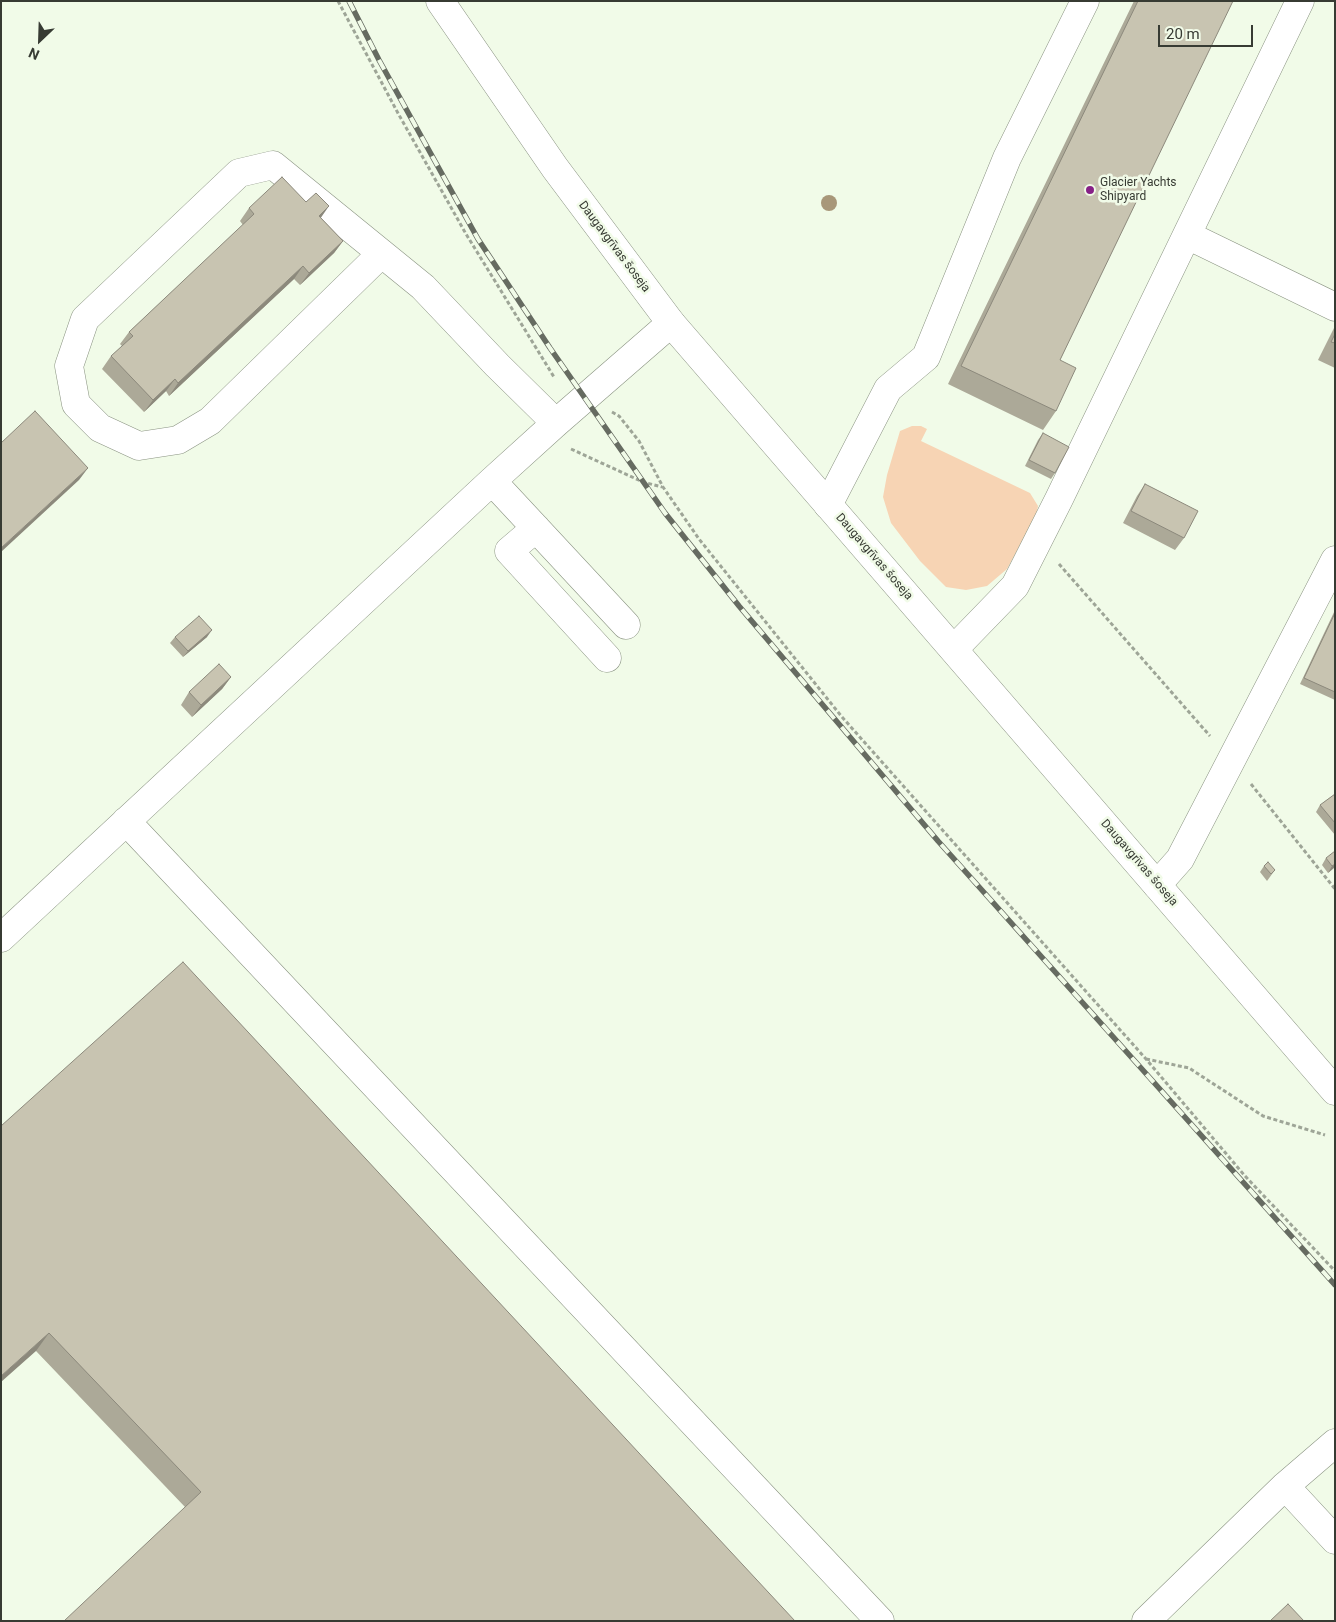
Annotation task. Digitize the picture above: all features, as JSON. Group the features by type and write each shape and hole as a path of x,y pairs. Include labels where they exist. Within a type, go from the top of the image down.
{"main road":[{"name":"Daugavgrīvas šoseja","path":"440,1 555,168 671,323 1335,1091"},
{"path":"828,505 888,389 926,357 1007,158 1085,1"},
{"path":"954,649 1016,586 1300,1"},
{"path":"381,254 210,421 178,440 139,446 100,428 76,404 69,366 85,319 239,173 273,165 423,287 497,365 547,431"},
{"path":"1187,235 1335,307"},
{"path":"1,938 492,481 671,323"},
{"path":"492,481 626,625"},
{"path":"536,528 509,551 607,658"},
{"path":"1157,884 1180,859 1335,560"},
{"path":"126,821 880,1621"},
{"path":"1146,1621 1285,1486 1335,1443"},
{"path":"1285,1486 1335,1540"}],"path":[{"path":"338,1 466,234 555,378 585,399 619,416 639,441 663,487 699,540 842,717 1146,1058 1245,1176 1334,1269"},
{"path":"547,431 562,445 643,482 663,487"},
{"path":"1038,541 1231,759 1335,889"},
{"path":"1146,1058 1189,1068 1263,1116 1325,1135"}],"shaded area":[{"path":"912,426 921,426 927,429 921,441 1030,493 1038,506 1036,516 1007,569 987,586 966,590 946,587 920,561 891,523 883,497 887,475 900,431"}],"building":[{"name":"Glacier Yachts Shipyard","path":"1138,1 1233,1 1060,360 1076,368 1056,411 961,366"},
{"path":"282,177 306,202 316,193 329,206 319,216 343,241 309,273 303,266 178,383 175,379 153,400 111,356 133,336 129,332 254,214 249,208"},
{"path":"1335,334 1335,343 1331,342"},
{"path":"35,411 88,468 1,548 1,443"},
{"path":"1043,433 1069,447 1055,473 1029,460"},
{"path":"1145,484 1198,511 1184,538 1131,511"},
{"path":"1335,613 1335,692 1304,678"},
{"path":"199,616 212,630 188,651 175,637"},
{"path":"219,664 231,677 201,705 189,692"},
{"path":"1335,794 1335,823 1320,805"},
{"path":"1335,851 1335,864 1332,866 1326,858"},
{"path":"1268,862 1275,870 1271,874 1264,866"},
{"path":"183,962 795,1621 64,1621 201,1492 49,1333 1,1376 1,1126"},
{"path":"1288,1604 1304,1621 1270,1621"}],"railway":[{"path":"349,1 379,60 478,239 550,348 665,513 739,606 938,841 1335,1285"}],"place":[{"name":"Glacier Yachts Shipyard","path":"1090,190"}]}
